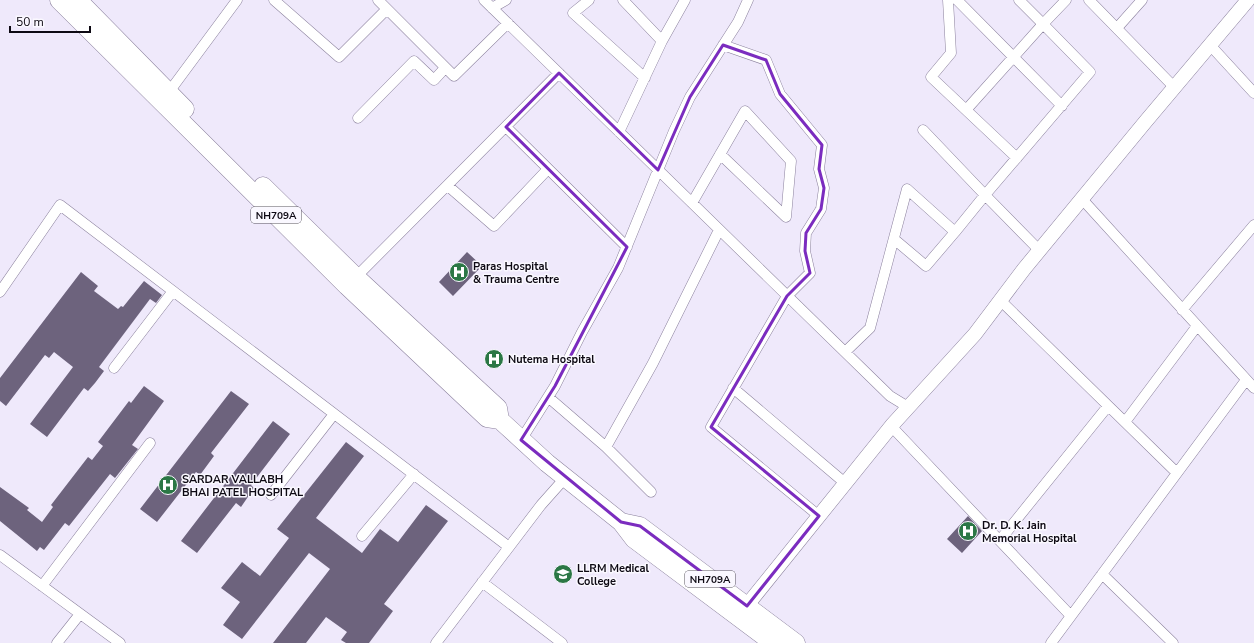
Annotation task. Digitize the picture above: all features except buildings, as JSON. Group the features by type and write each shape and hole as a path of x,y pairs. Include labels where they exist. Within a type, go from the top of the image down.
{"highway":[{"name":"NH709A","path":"59,0 165,97 488,418 500,420 565,478 621,522 634,539 742,612 796,643"},
{"name":"NH709A","path":"78,0 165,97"},
{"name":"NH709A","path":"742,612 772,643"}],"street":[{"path":"165,97 237,0"},
{"path":"274,0 339,57 387,9"},
{"path":"378,0 454,76 508,23"},
{"path":"484,0 890,396 908,407"},
{"path":"492,8 506,0"},
{"path":"589,0 573,13 645,78"},
{"path":"623,0 662,41"},
{"path":"619,132 662,41 685,0"},
{"path":"521,440 548,397 618,268 690,97 738,22 748,0"},
{"path":"948,0 951,53 931,77 1017,158"},
{"path":"957,0 1062,106"},
{"path":"894,239 926,266 1090,72 1019,0"},
{"path":"966,110 1066,0"},
{"path":"1089,0 1174,87"},
{"path":"1117,28 1142,0"},
{"path":"742,612 891,426 975,334 1039,250 1248,0"},
{"path":"723,45 766,60 780,94 822,145 819,169 824,188 821,209 806,233 805,252 810,273 787,296 711,427 819,516"},
{"path":"1210,45 1254,93"},
{"path":"358,118 414,60 434,80 446,68"},
{"path":"352,282 558,73"},
{"path":"692,203 720,154 745,111 791,161 786,217 720,154"},
{"path":"506,127 627,246"},
{"path":"923,130 1039,250"},
{"path":"448,186 494,226 548,169"},
{"path":"845,352 870,328 907,189 955,232"},
{"path":"1082,199 1254,388"},
{"path":"0,292 60,205 509,547"},
{"path":"1182,310 1254,225"},
{"path":"606,447 653,363 719,230"},
{"path":"114,368 173,291"},
{"path":"1000,300 1177,473"},
{"path":"1124,422 1196,326"},
{"path":"1052,643 1246,380"},
{"path":"733,388 845,483"},
{"path":"548,397 606,447 651,492"},
{"path":"1000,540 1108,406"},
{"path":"271,495 334,414"},
{"path":"891,426 1071,616"},
{"path":"42,586 150,443"},
{"path":"362,536 414,474"},
{"path":"436,643 541,505 565,478"},
{"path":"0,555 120,643"},
{"path":"1102,574 1173,643"},
{"path":"482,582 562,643"},
{"path":"57,643 80,614"}],"highlighted area":[{"path":"723,45 766,60 780,94 822,145 819,169 824,188 821,209 806,233 805,251 810,273 787,296 711,427 819,516 747,606 640,526 621,522 521,440 555,386 627,247 506,127 559,73 658,170 690,97"}],"place":[{"name":"Paras Hospital & Trauma Centre","path":"459,272"},
{"name":"Nutema Hospital","path":"494,359"},
{"name":"SARDAR VALLABH BHAI PATEL HOSPITAL","path":"168,485"},
{"name":"Dr. D. K. Jain Memorial Hospital","path":"968,531"},
{"name":"LLRM Medical College","path":"563,574"}]}
